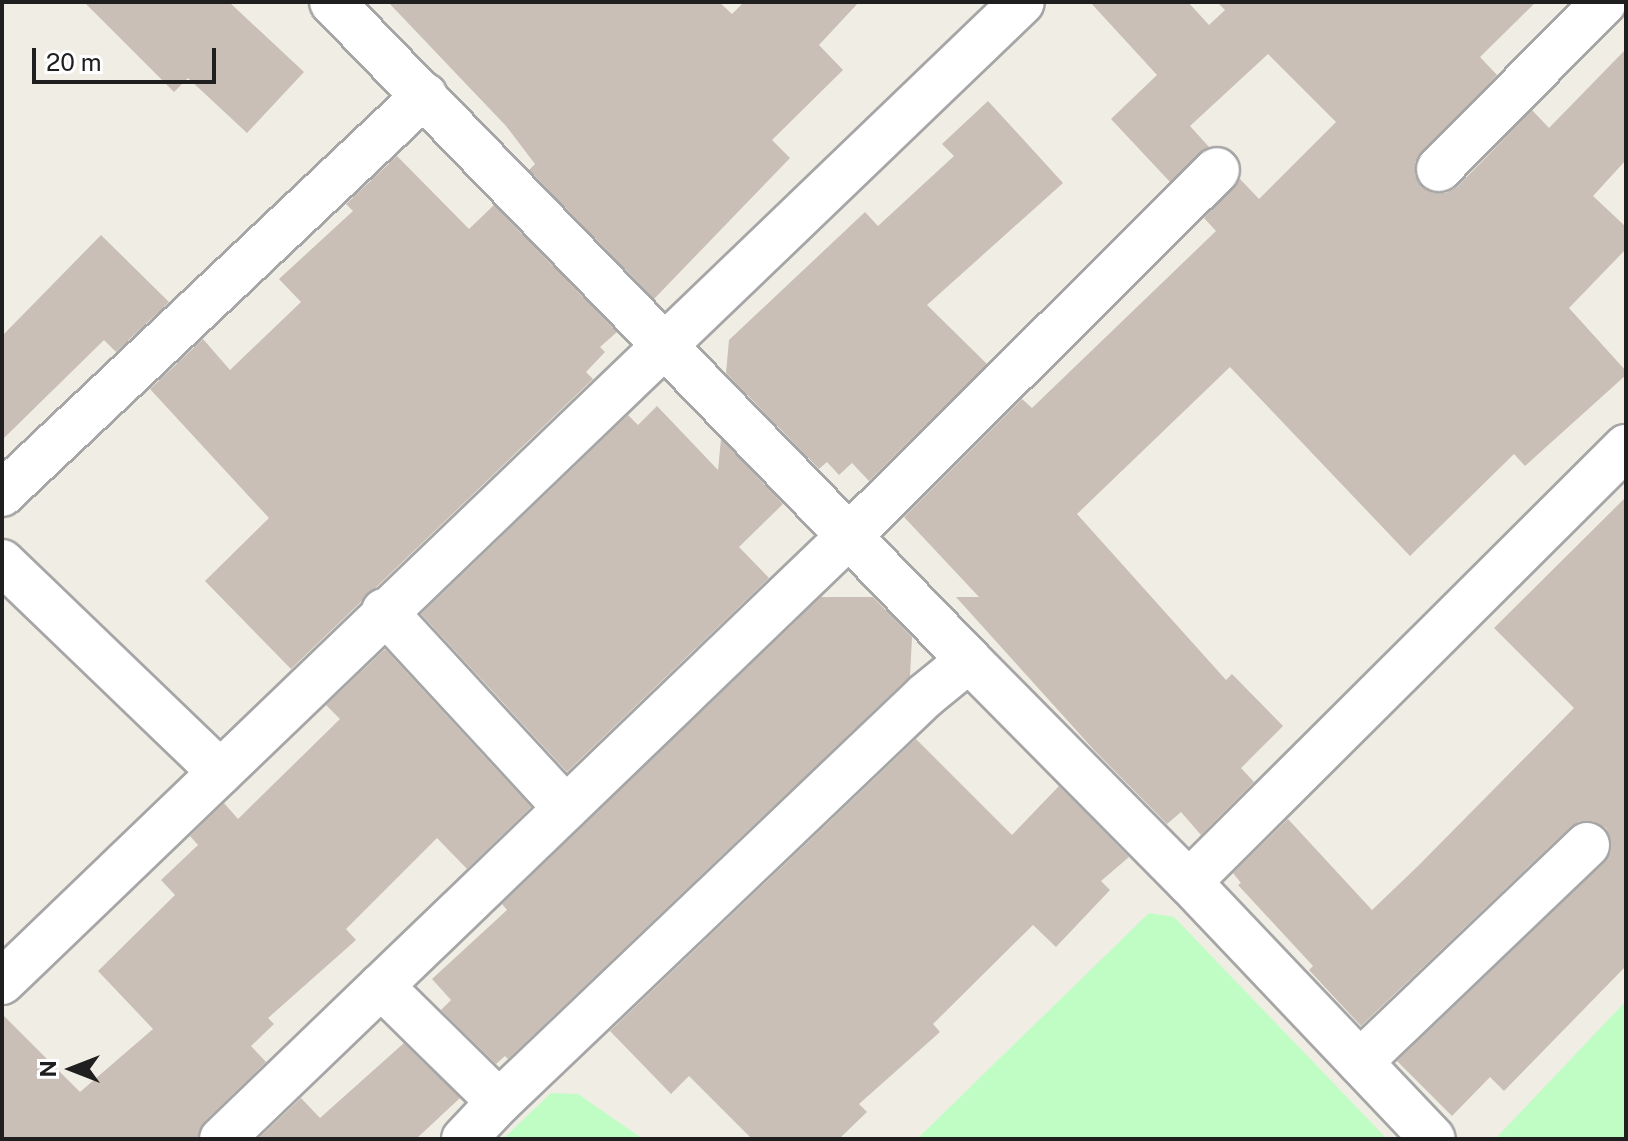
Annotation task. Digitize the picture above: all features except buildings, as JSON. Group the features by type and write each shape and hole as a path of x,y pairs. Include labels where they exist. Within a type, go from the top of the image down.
{"street":[{"path":"332,2 851,534 969,660 1189,882 1433,1139"},
{"path":"2,982 384,611 1022,2"},
{"path":"1439,169 1604,2"},
{"path":"2,494 425,95"},
{"path":"222,1139 851,534 1217,170"},
{"path":"1189,882 1626,447"},
{"path":"2,562 220,772"},
{"path":"384,611 566,808"},
{"path":"464,1139 499,1102 926,695 969,660"},
{"path":"1360,1062 1587,845"},
{"path":"381,986 499,1102"}],"green space":[{"path":"1149,913 1174,917 1387,1139 917,1139"},
{"path":"1626,1001 1626,1139 1495,1139"},
{"path":"551,1093 578,1094 643,1139 503,1139"}]}
